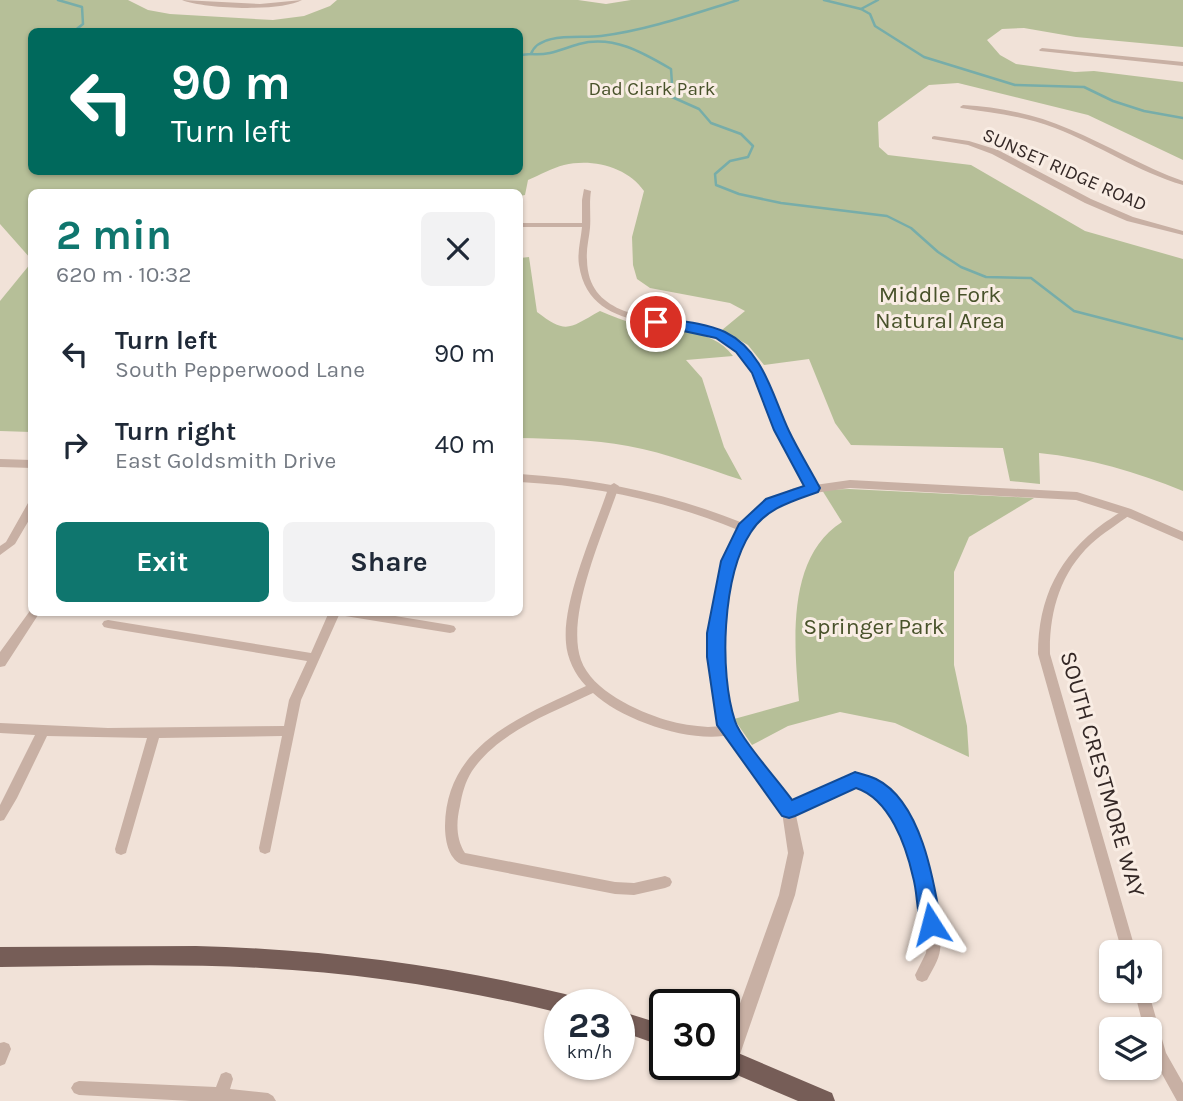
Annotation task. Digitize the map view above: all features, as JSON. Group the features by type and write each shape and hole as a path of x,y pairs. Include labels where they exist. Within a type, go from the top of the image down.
{"main road":[{"path":"0,957 245,958 323,963 478,984 544,999"},
{"path":"740,1065 824,1101"}],"street":[{"path":"185,0 281,6 299,0"},
{"path":"1042,50 1183,64"},
{"path":"963,107 986,108 1066,130 1116,156 1183,183"},
{"name":"SUNSET RIDGE ROAD","path":"933,138 969,143 995,152 1130,219 1183,233"},
{"path":"587,191 583,266 596,298 610,309 634,318 700,328 721,335 741,349 759,373 781,430 813,488"},
{"path":"523,225 587,225"},
{"path":"0,463 28,464"},
{"path":"523,478 573,480 614,486 697,508 745,528"},
{"path":"740,1023 787,895 796,853 789,810 726,725 716,657 716,633 729,561 745,528 771,503 813,488 850,484 1077,496 1126,512 1183,537"},
{"path":"614,486 578,586 569,638 576,662 593,688 618,706 652,720 697,730 730,731"},
{"path":"0,551 10,544 28,512"},
{"name":"SOUTH CRESTMORE WAY","path":"1126,512 1083,546 1058,581 1045,615 1043,633 1044,654 1126,940"},
{"path":"0,662 31,616"},
{"path":"265,848 295,700 333,616"},
{"path":"367,616 450,629"},
{"path":"108,624 314,658"},
{"path":"593,688 500,735 478,753 453,794 451,842 461,858 615,888 634,889 665,882"},
{"path":"0,727 43,731 154,733 289,732"},
{"path":"0,816 43,731"},
{"path":"121,849 154,733"},
{"path":"789,810 855,780 871,785 890,803 906,825 923,877 934,947 922,975"},
{"path":"1144,1003 1159,1056 1183,1097"},
{"path":"220,1098 226,1079"},
{"path":"79,1088 268,1101"}],"green space":[{"path":"0,0 128,0 148,10 170,14 273,20 304,16 330,6 337,0 578,0 606,4 631,0 1183,0 1183,47 1076,37 1024,28 1002,29 987,40 1000,55 1016,64 1183,82 1183,160 1088,115 958,83 929,85 878,122 879,147 888,155 971,165 1085,231 1183,259 1183,491 1112,467 1058,455 1039,453 1040,484 1010,481 1003,448 851,445 835,423 809,359 764,365 748,345 722,330 745,311 730,303 650,288 637,279 633,265 632,237 644,191 629,176 608,166 586,163 564,165 528,180 523,195 523,189 28,189 28,256 0,224"},
{"path":"529,257 537,312 555,324 574,325 600,311 636,324 701,335 724,346 733,356 686,360 702,378 724,447 742,480 628,446 523,438 523,258"},
{"path":"28,267 28,432 0,431 0,301"},
{"name":"Springer Park","path":"822,490 1034,498 969,537 954,572 954,665 967,726 969,757 895,723 840,712 788,726 752,745 734,719 799,701 796,629 802,579 811,557 824,537 842,522"}],"waterway":[{"path":"58,0 82,7 83,24 78,28"},
{"path":"531,54 536,47 552,39 601,36 636,30 738,0"},
{"path":"824,0 861,9"},
{"path":"861,9 878,0"},
{"path":"861,9 870,14 875,26 924,57 1015,85 1084,87 1113,101 1144,111 1183,118"},
{"path":"531,54 550,53 592,42 615,43 638,51 671,69 672,84"},
{"path":"523,55 531,54"},
{"path":"670,90 672,97 699,109 711,123 741,134 753,146 748,157 730,161 715,174 716,185 739,194 781,203 887,216 911,228 938,252 961,267 986,277 1031,278 1074,311 1183,339"}],"route":[{"path":"656,322 700,328 721,335 741,349 759,373 781,430 813,488 798,491 771,503 745,528 729,561 716,633 716,657 726,725 789,810 855,780 871,785 890,803 906,825 923,877 931,924"}],"park label":[{"name":"Dad Clark Park","path":"652,88"},
{"name":"Middle Fork Natural Area","path":"940,307"}]}
